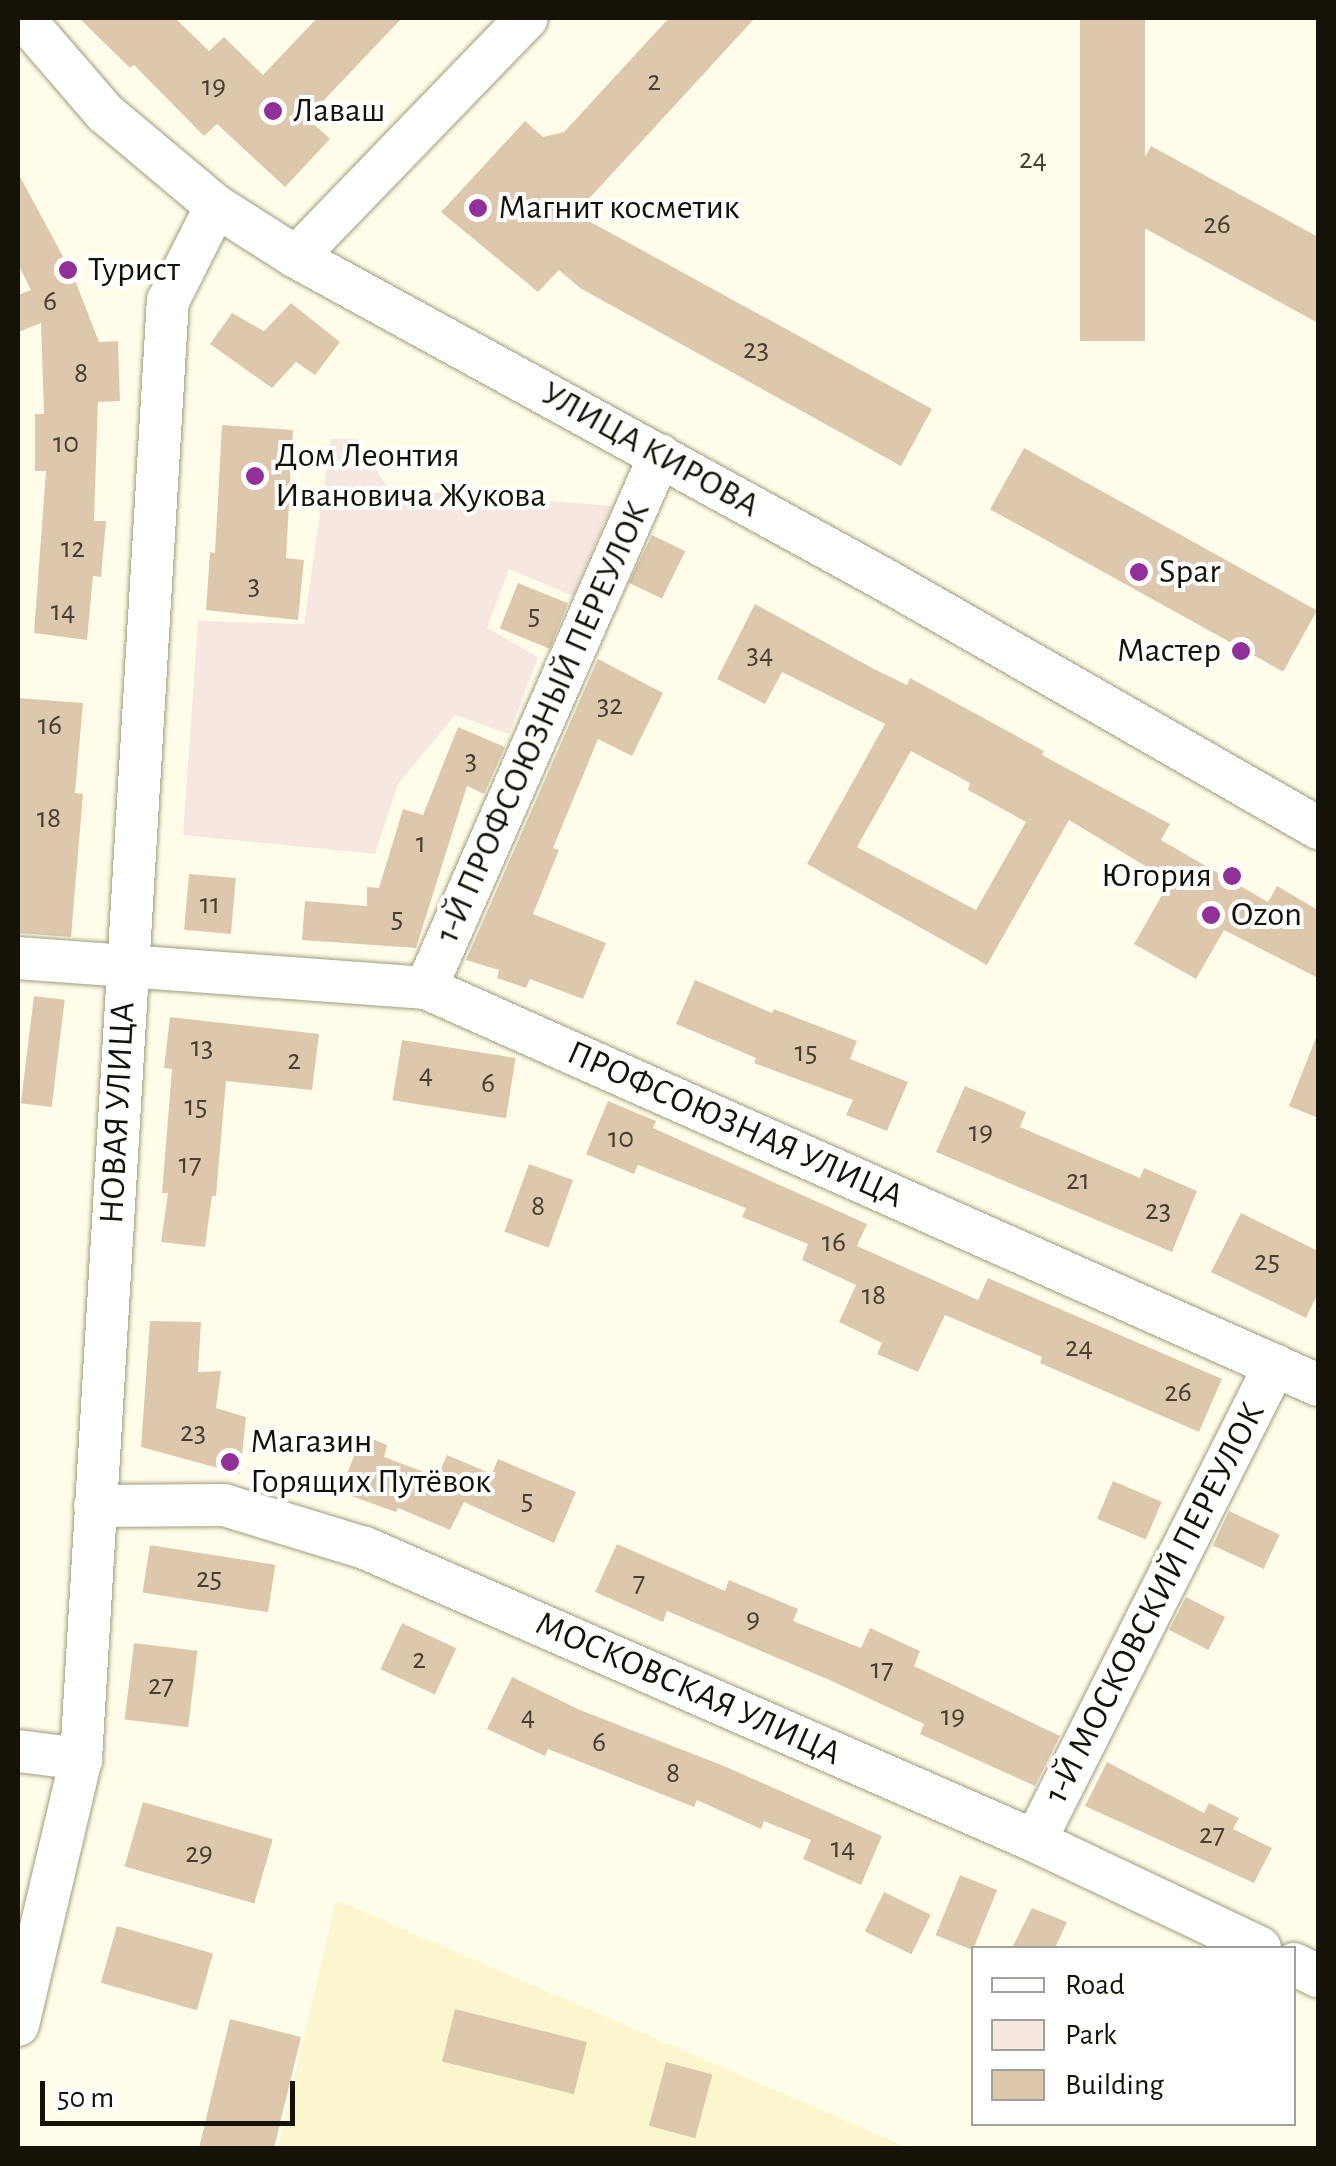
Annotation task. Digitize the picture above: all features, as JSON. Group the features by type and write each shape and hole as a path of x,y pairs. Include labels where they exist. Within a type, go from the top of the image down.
{"street":[{"name":"УЛИЦА КИРОВА","path":"24,18 36,58 216,206 296,257 660,455 1318,828"},
{"path":"296,257 527,18"},
{"name":"НОВАЯ УЛИЦА","path":"18,2025 82,1759 168,302 216,206"},
{"name":"1-Й ПРОФСОЮЗНЫЙ ПЕРЕУЛОК","path":"426,988 660,455"},
{"name":"ПРОФСОЮЗНАЯ УЛИЦА","path":"18,958 426,988 1318,1385"},
{"name":"1-Й МОСКОВСКИЙ ПЕРЕУЛОК","path":"1035,1841 1275,1365"},
{"name":"МОСКОВСКАЯ УЛИЦА","path":"95,1506 224,1505 365,1548 1035,1841 1256,1946"},
{"path":"18,1751 82,1759"}],"shaded area":[{"path":"336,1900 909,2148 278,2148"}],"green space":[{"path":"331,439 357,439 388,489 612,506 573,596 509,569 487,628 538,657 509,734 455,715 398,784 375,854 183,835 198,621 304,624"}],"building":[{"path":"79,18 175,18 209,51 224,37 263,75 317,18 402,18 307,118 330,139 285,187 217,124 204,136 134,65 130,68"},
{"path":"669,18 755,18 586,202 595,212 587,220 932,409 901,466 580,288 559,270 538,292 441,212 525,121 543,137 564,132"},
{"path":"1080,18 1145,18 1145,341 1080,341"},
{"path":"1151,146 1318,237 1318,323 1115,212"},
{"path":"18,173 73,275 99,342 118,341 120,401 98,402 94,521 106,521 101,577 93,576 87,640 34,633 46,471 35,471 35,414 44,414 41,323 18,332 18,295 31,290 18,264"},
{"path":"291,303 340,342 315,375 296,362 272,388 210,344 232,313 264,331"},
{"path":"222,425 293,430 286,558 304,560 298,620 206,610 210,552 215,553"},
{"path":"1024,448 1317,610 1283,672 990,509"},
{"path":"652,535 685,551 662,599 629,583"},
{"path":"518,583 568,603 550,649 500,628"},
{"path":"755,604 907,685 910,678 1170,824 1161,840 1268,902 1277,886 1318,910 1318,978 1224,930 1196,979 1134,944 1170,881 1069,820 987,965 807,864 885,724 782,672 765,704 717,679","holes":["911,751 970,783 968,790 1026,822 976,910 857,847"]},
{"path":"598,659 663,693 632,756 598,739 553,848 559,850 533,914 606,943 583,999 530,979 526,988 497,978 499,970 466,960"},
{"path":"18,698 83,703 75,793 83,794 71,937 18,933"},
{"path":"458,727 505,747 484,794 467,786 416,948 302,940 305,901 367,906 367,887 379,888 403,809 423,815"},
{"path":"189,874 236,878 231,934 184,930"},
{"path":"695,980 772,1013 774,1009 857,1041 850,1059 908,1082 887,1131 846,1115 853,1100 754,1063 756,1058 676,1024"},
{"path":"34,996 65,1000 52,1107 21,1103"},
{"path":"170,1017 319,1034 312,1090 226,1081 216,1196 212,1196 205,1247 161,1242 168,1193 162,1193 172,1069 164,1068"},
{"path":"1318,1035 1318,1118 1289,1106"},
{"path":"402,1040 516,1058 506,1118 392,1100"},
{"path":"965,1086 1026,1112 1020,1127 1140,1178 1144,1168 1197,1191 1172,1252 936,1152"},
{"path":"608,1101 656,1121 653,1128 867,1224 857,1246 978,1300 988,1278 1222,1379 1199,1432 1040,1363 1042,1357 945,1315 918,1372 877,1354 882,1343 839,1322 856,1285 802,1260 808,1244 742,1217 746,1208 638,1165 634,1174 586,1154"},
{"path":"529,1164 573,1180 549,1248 504,1232"},
{"path":"1241,1213 1318,1251 1318,1293 1306,1318 1211,1272"},
{"path":"150,1321 201,1322 198,1372 221,1371 216,1408 246,1417 240,1474 141,1447"},
{"path":"362,1435 387,1445 384,1457 437,1477 447,1455 492,1474 498,1459 576,1492 554,1543 464,1502 450,1530 398,1508 396,1512 340,1492"},
{"path":"1113,1481 1162,1502 1146,1539 1097,1519"},
{"path":"1229,1511 1280,1535 1264,1569 1213,1545"},
{"path":"617,1544 725,1591 729,1580 798,1609 793,1621 861,1648 870,1628 920,1651 914,1666 1060,1736 1035,1786 920,1734 924,1724 834,1682 667,1611 663,1622 595,1592"},
{"path":"150,1545 275,1565 268,1612 142,1592"},
{"path":"1186,1597 1225,1617 1208,1650 1169,1630"},
{"path":"402,1623 456,1648 435,1695 380,1669"},
{"path":"134,1643 198,1651 188,1727 125,1719"},
{"path":"512,1677 580,1710 724,1766 882,1836 861,1885 803,1859 811,1840 764,1821 761,1829 697,1800 694,1807 548,1749 545,1756 487,1729"},
{"path":"1107,1762 1204,1813 1209,1803 1239,1818 1233,1829 1272,1848 1254,1883 1085,1806"},
{"path":"143,1802 273,1839 254,1904 125,1866"},
{"path":"960,1875 997,1890 971,1950 936,1935"},
{"path":"884,1892 931,1915 911,1954 865,1932"},
{"path":"1032,1908 1067,1922 1056,1946 1013,1946"},
{"path":"117,1926 213,1954 197,2010 101,1983"},
{"path":"455,2009 587,2042 574,2094 442,2061"},
{"path":"230,2019 301,2037 274,2148 199,2148"},
{"path":"666,2062 712,2074 695,2138 649,2126"}],"place":[{"name":"Лаваш","path":"273,111"},
{"name":"Магнит косметик","path":"478,208"},
{"name":"Турист","path":"68,270"},
{"name":"Дом Леонтия Ивановича Жукова","path":"255,476"},
{"name":"Spar","path":"1139,572"},
{"name":"Мастер","path":"1241,651"},
{"name":"Югория","path":"1232,876"},
{"name":"Ozon","path":"1211,915"},
{"name":"Магазин Горящих Путёвок","path":"230,1462"}]}
